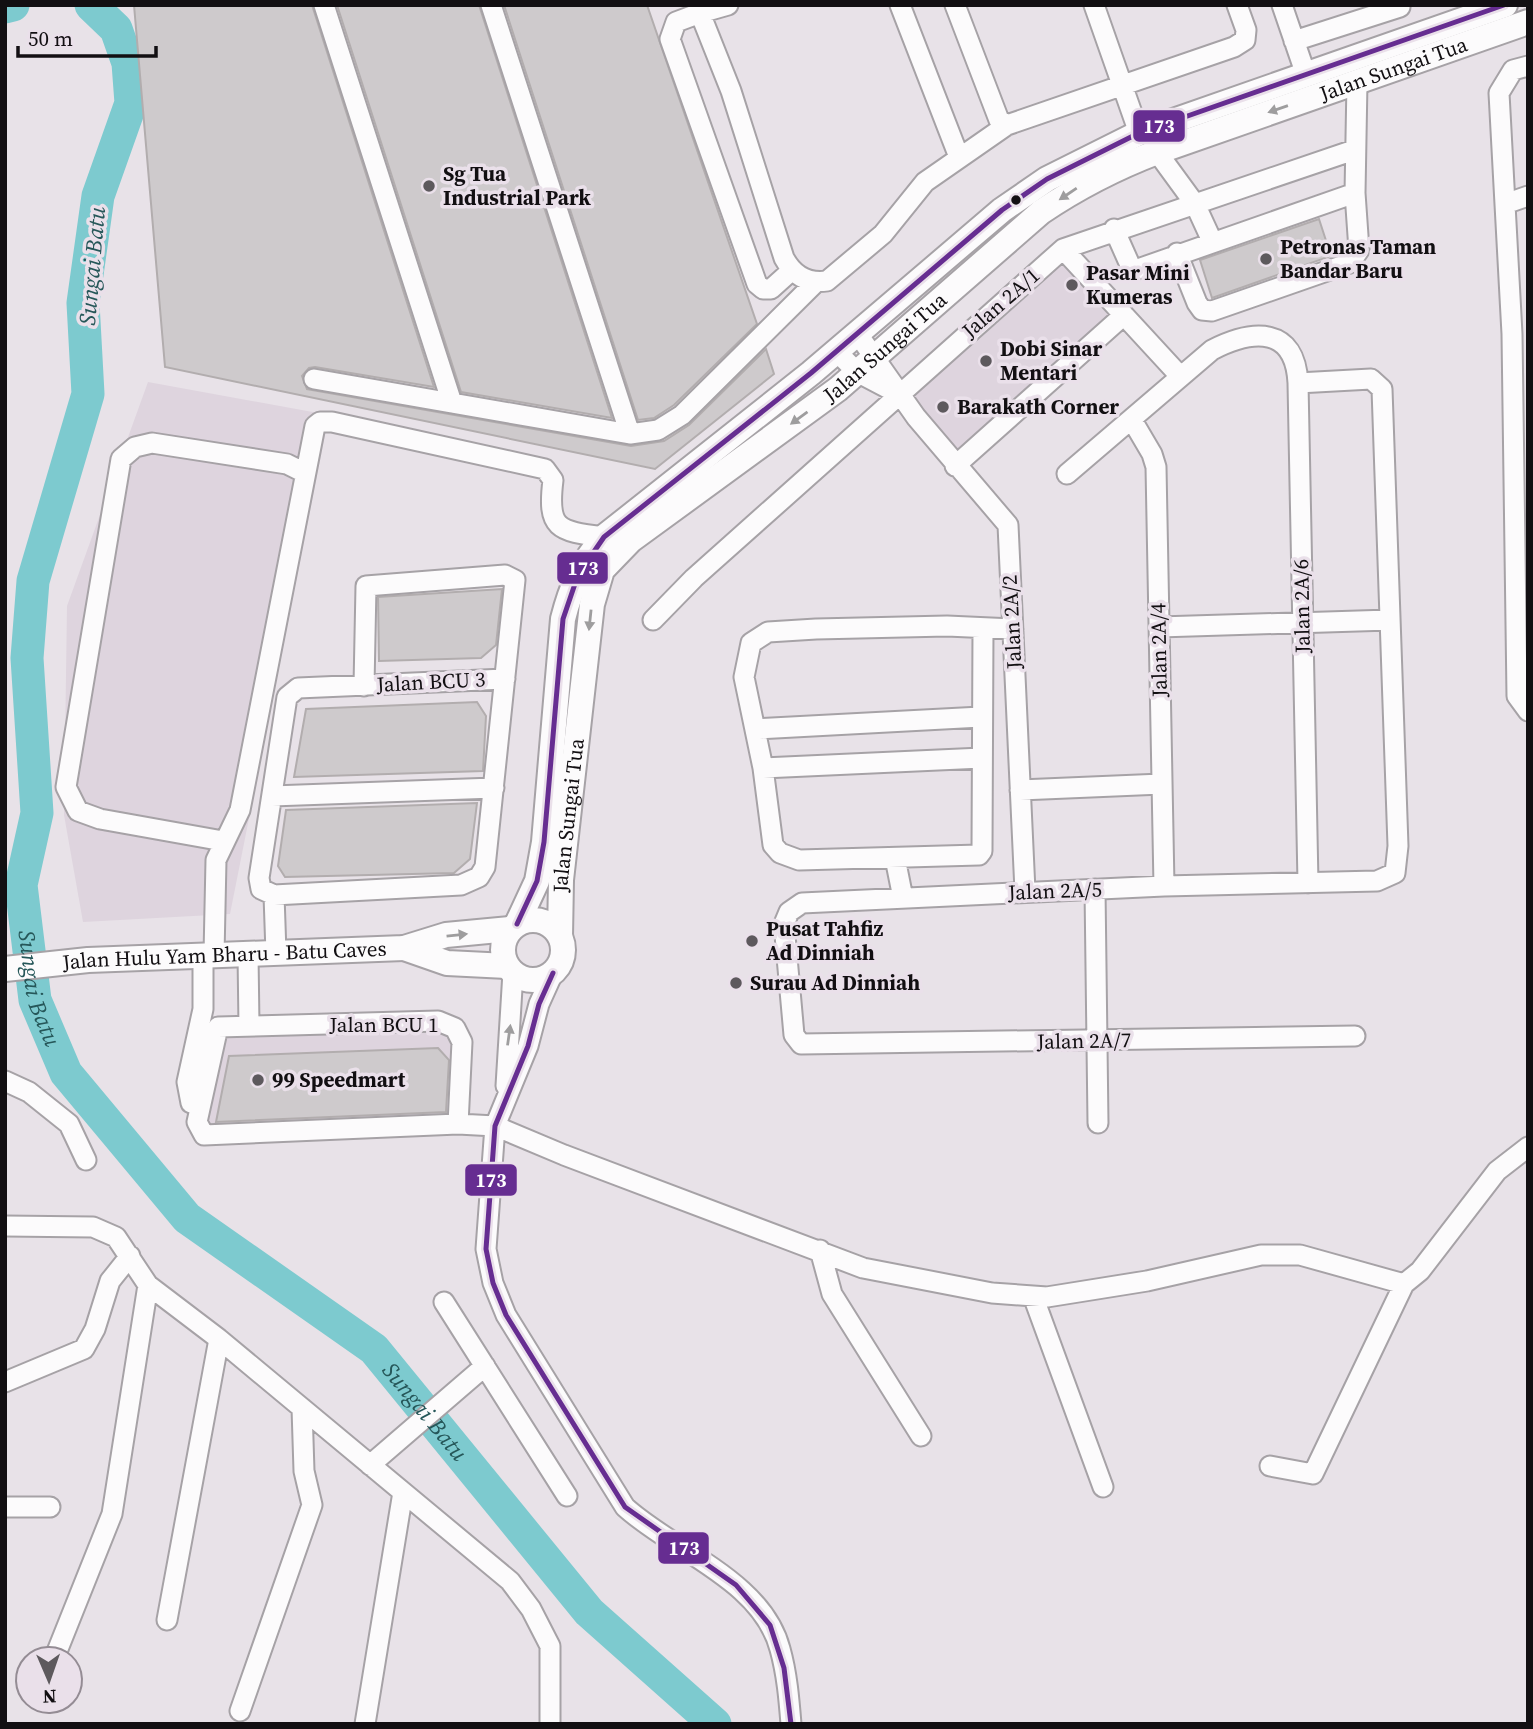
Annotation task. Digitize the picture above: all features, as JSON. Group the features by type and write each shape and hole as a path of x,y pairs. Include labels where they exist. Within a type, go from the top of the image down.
{"main road":[{"name":"Jalan Sungai Tua","path":"514,927 537,881 544,842 563,619 572,585 589,554 604,537 836,351 1002,210 1047,179 1139,133 1412,38 1453,14 1504,5"},
{"name":"Jalan Sungai Tua","path":"561,936 561,880 592,604 602,569 631,540 838,389 1041,212 1078,188 1120,166 1157,152 1528,22"},
{"path":"537,920 547,922 561,936 563,956 553,973 528,980 510,969 503,947 514,927 537,920"},
{"name":"Jalan Hulu Yam Bharu - Batu Caves","path":"5,969 88,960 404,948 446,935 514,927"},
{"name":"Jalan Hulu Yam Bharu - Batu Caves","path":"404,948 447,963 510,969"}],"street":[{"path":"324,5 453,403"},
{"path":"491,5 630,434"},
{"path":"728,5 676,22 670,39 757,284 764,289 771,289 791,271"},
{"path":"900,5 959,157"},
{"path":"955,5 999,120 1007,125"},
{"path":"1094,5 1139,133"},
{"path":"314,379 630,434 658,429 682,415 815,283 827,281 883,234 925,182 959,157 1007,125 1234,47 1245,40 1246,30 1237,5"},
{"path":"1282,5 1306,75"},
{"path":"1294,41 1399,6 1412,38"},
{"path":"700,13 731,91 764,201 791,271 815,283"},
{"path":"1528,65 1513,70 1499,93 1505,204 1520,332 1522,636 1517,696 1528,711"},
{"path":"1177,253 1197,303 1202,310 1212,311 1350,263 1359,250 1354,150 1357,82"},
{"name":"Jalan 2A/1","path":"653,620 694,578 1063,248 1354,150"},
{"path":"1157,152 1195,204 1212,241"},
{"path":"1114,229 1130,265 1138,269 1177,253 1355,193"},
{"path":"1505,204 1528,197"},
{"path":"1063,248 1180,376 1068,474"},
{"path":"956,467 1124,315"},
{"name":"Jalan 2A/2","path":"857,333 866,364"},
{"name":"Jalan 2A/6","path":"1180,376 1200,358 1227,343 1257,336 1276,338 1290,352 1298,383 1308,883"},
{"name":"Jalan 2A/2","path":"836,351 866,364 898,393 956,467 984,494 1008,525 1025,891"},
{"path":"1159,627 1390,620 1382,389 1371,379 1298,383"},
{"name":"Jalan 2A/4","path":"1132,420 1152,454 1156,467 1164,886"},
{"path":"191,1103 187,1082 203,1009 216,860 240,810 315,426 320,422 345,425 545,469 553,480 550,509 553,519 573,533 604,537"},
{"path":"223,841 100,819 78,811 66,787 121,459 135,447 152,443 287,464 304,473"},
{"path":"364,686 366,586 505,575 514,580 505,679"},
{"name":"Jalan 2A/5","path":"813,1046 801,1044 794,1035 784,924 789,912 802,903 1025,891 1377,881 1395,873 1398,846 1390,620"},
{"path":"983,629 982,851 979,855 799,860 780,853 773,845 763,768 744,677 751,643 768,632 947,626 1013,629"},
{"name":"Jalan BCU 3","path":"505,679 485,867 479,877 461,885 274,895 261,889 259,878 287,697 298,688 364,686 505,679"},
{"path":"755,729 981,717"},
{"path":"763,768 982,758"},
{"path":"1020,790 1162,784"},
{"path":"272,796 494,788"},
{"path":"895,858 903,898"},
{"path":"1094,889 1098,1123"},
{"path":"274,895 276,953"},
{"path":"248,954 249,1026"},
{"path":"505,1097 510,969"},
{"path":"553,973 538,1004 528,1046 495,1126 486,1249 493,1283 506,1315 625,1507 647,1527 728,1579 769,1625 780,1647 790,1724"},
{"name":"Jalan BCU 1","path":"438,1021 455,1028 462,1042 458,1124 204,1135 197,1122 218,1027 249,1026 438,1021"},
{"name":"Jalan 2A/7","path":"813,1046 1355,1036"},
{"path":"5,1081 29,1092 69,1124 86,1160"},
{"path":"458,1124 495,1126 564,1156 863,1268 992,1293 1033,1296 1147,1281 1261,1255 1300,1255 1404,1284"},
{"path":"1270,1466 1313,1474 1404,1284 1420,1271 1497,1171 1528,1147"},
{"path":"5,1226 93,1227 116,1237 148,1284 219,1339 510,1581 531,1609 550,1646 551,1724"},
{"path":"820,1250 832,1294 920,1436"},
{"path":"5,1382 84,1349 95,1329 110,1281 130,1256"},
{"path":"60,1645 113,1514 148,1284"},
{"path":"1033,1296 1103,1487"},
{"path":"444,1302 567,1496"},
{"path":"167,1620 219,1339"},
{"path":"370,1465 485,1366"},
{"path":"240,1710 312,1505 304,1471 302,1408"},
{"path":"365,1724 403,1492"},
{"path":"5,1507 51,1507"}],"shaded area":[{"path":"1062,255 1115,315 958,458 905,393"},
{"path":"148,382 329,415 230,914 83,922 64,815 67,606"},
{"path":"436,1025 452,1031 457,1044 454,1120 207,1130 202,1120 223,1032"}],"building":[{"path":"134,5 312,5 434,387 315,367 309,368 302,376 307,389 631,446 664,441 689,425 766,349 774,374 655,469 165,367"},
{"path":"337,5 479,5 612,418 461,392"},
{"path":"504,5 647,5 757,324 674,405 654,418 638,420"},
{"name":"Petronas Taman Bandar Baru","path":"1319,219 1331,256 1212,298 1200,260"},
{"path":"502,589 496,645 481,658 379,661 378,597"},
{"path":"477,702 486,716 483,771 294,777 306,709"},
{"path":"477,803 470,859 454,873 285,877 278,866 286,810"},
{"path":"438,1048 449,1060 446,1112 216,1122 229,1056"}],"waterway":[{"name":"Sungai Batu","path":"5,7 13,5"},
{"name":"Sungai Batu","path":"91,5 116,29 128,63 131,103 98,196 83,303 88,394 33,581 27,658 37,813 21,885 35,1000 66,1073 187,1218 374,1349 589,1612 715,1724"}],"transit line":[{"name":"173","path":"517,924 537,881 544,842 563,619 578,575 604,537 811,373 1002,210 1047,179 1139,133 1504,5"},
{"name":"173","path":"553,973 539,1004 528,1046 495,1126 486,1249 493,1283 506,1315 625,1507 736,1585 770,1625 784,1668 791,1724"}],"place":[{"name":"Sg Tua Industrial Park","path":"429,186"},
{"name":"Petronas Taman Bandar Baru","path":"1266,259"},
{"name":"Pasar Mini Kumeras","path":"1072,285"},
{"name":"Dobi Sinar Mentari","path":"986,361"},
{"name":"Barakath Corner","path":"943,407"},
{"name":"Pusat Tahfiz Ad Dinniah","path":"752,941"},
{"name":"Surau Ad Dinniah","path":"736,983"},
{"name":"99 Speedmart","path":"258,1080"}]}
